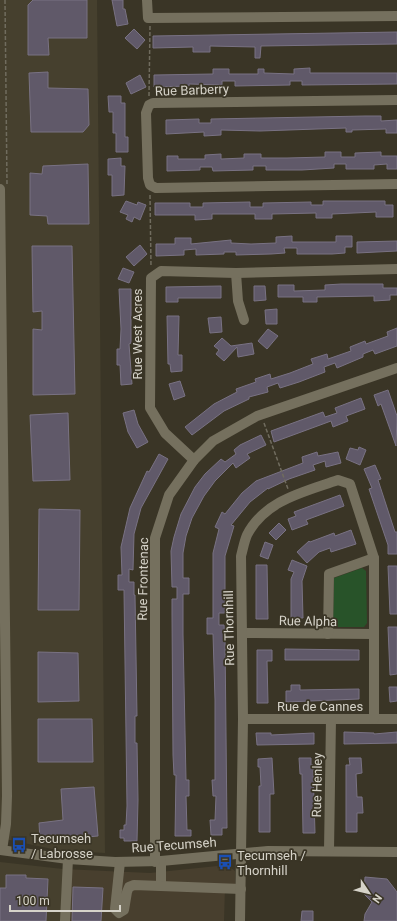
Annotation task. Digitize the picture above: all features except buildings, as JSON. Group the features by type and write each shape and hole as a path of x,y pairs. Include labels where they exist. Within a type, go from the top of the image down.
{"street":[{"path":"147,0 148,18 397,16"},
{"name":"Rue Barberry","path":"150,185 148,178 146,112 149,105 153,103 397,100"},
{"path":"150,185 156,188 397,184"},
{"path":"0,189 7,796 6,819 1,850"},
{"name":"Rue West Acres","path":"194,460 165,433 150,408 151,278 161,271 236,273 397,269"},
{"path":"236,273 238,301 244,320"},
{"name":"Rue Frontenac","path":"161,885 158,861 155,538 169,495 194,460 213,441 261,415 397,368"},
{"name":"Rue Thornhill","path":"240,921 243,718 241,556 247,535 260,517 277,502 338,480 350,484 374,558 374,719"},
{"path":"328,634 329,574 374,558"},
{"name":"Rue Alpha","path":"242,633 373,634"},
{"name":"Rue de Cannes","path":"243,718 397,719"},
{"name":"Rue Henley","path":"329,851 331,718"},
{"name":"Rue Tecumseh","path":"1,850 68,859 120,862 158,861 241,853 329,851 397,852"},
{"path":"65,921 68,859"},
{"path":"120,862 119,883 116,889 117,912 121,913 124,910 129,887 134,885 241,889"}],"path":[{"path":"5,0 7,174"},
{"path":"149,105 150,18"},
{"path":"150,185 151,278"},
{"path":"261,415 291,496"}],"shaded area":[{"path":"0,0 97,0 105,853 57,850 0,838"},
{"path":"0,862 63,869 62,921 0,921"},
{"path":"227,865 235,871 235,887 225,887 224,921 62,921 63,869 150,873"}],"green space":[{"path":"362,568 366,571 367,623 364,627 338,627 333,625 334,578"}],"place":[{"name":"Tecumseh / Labrosse","path":"19,845"},
{"name":"Tecumseh / Thornhill","path":"225,862"}]}
